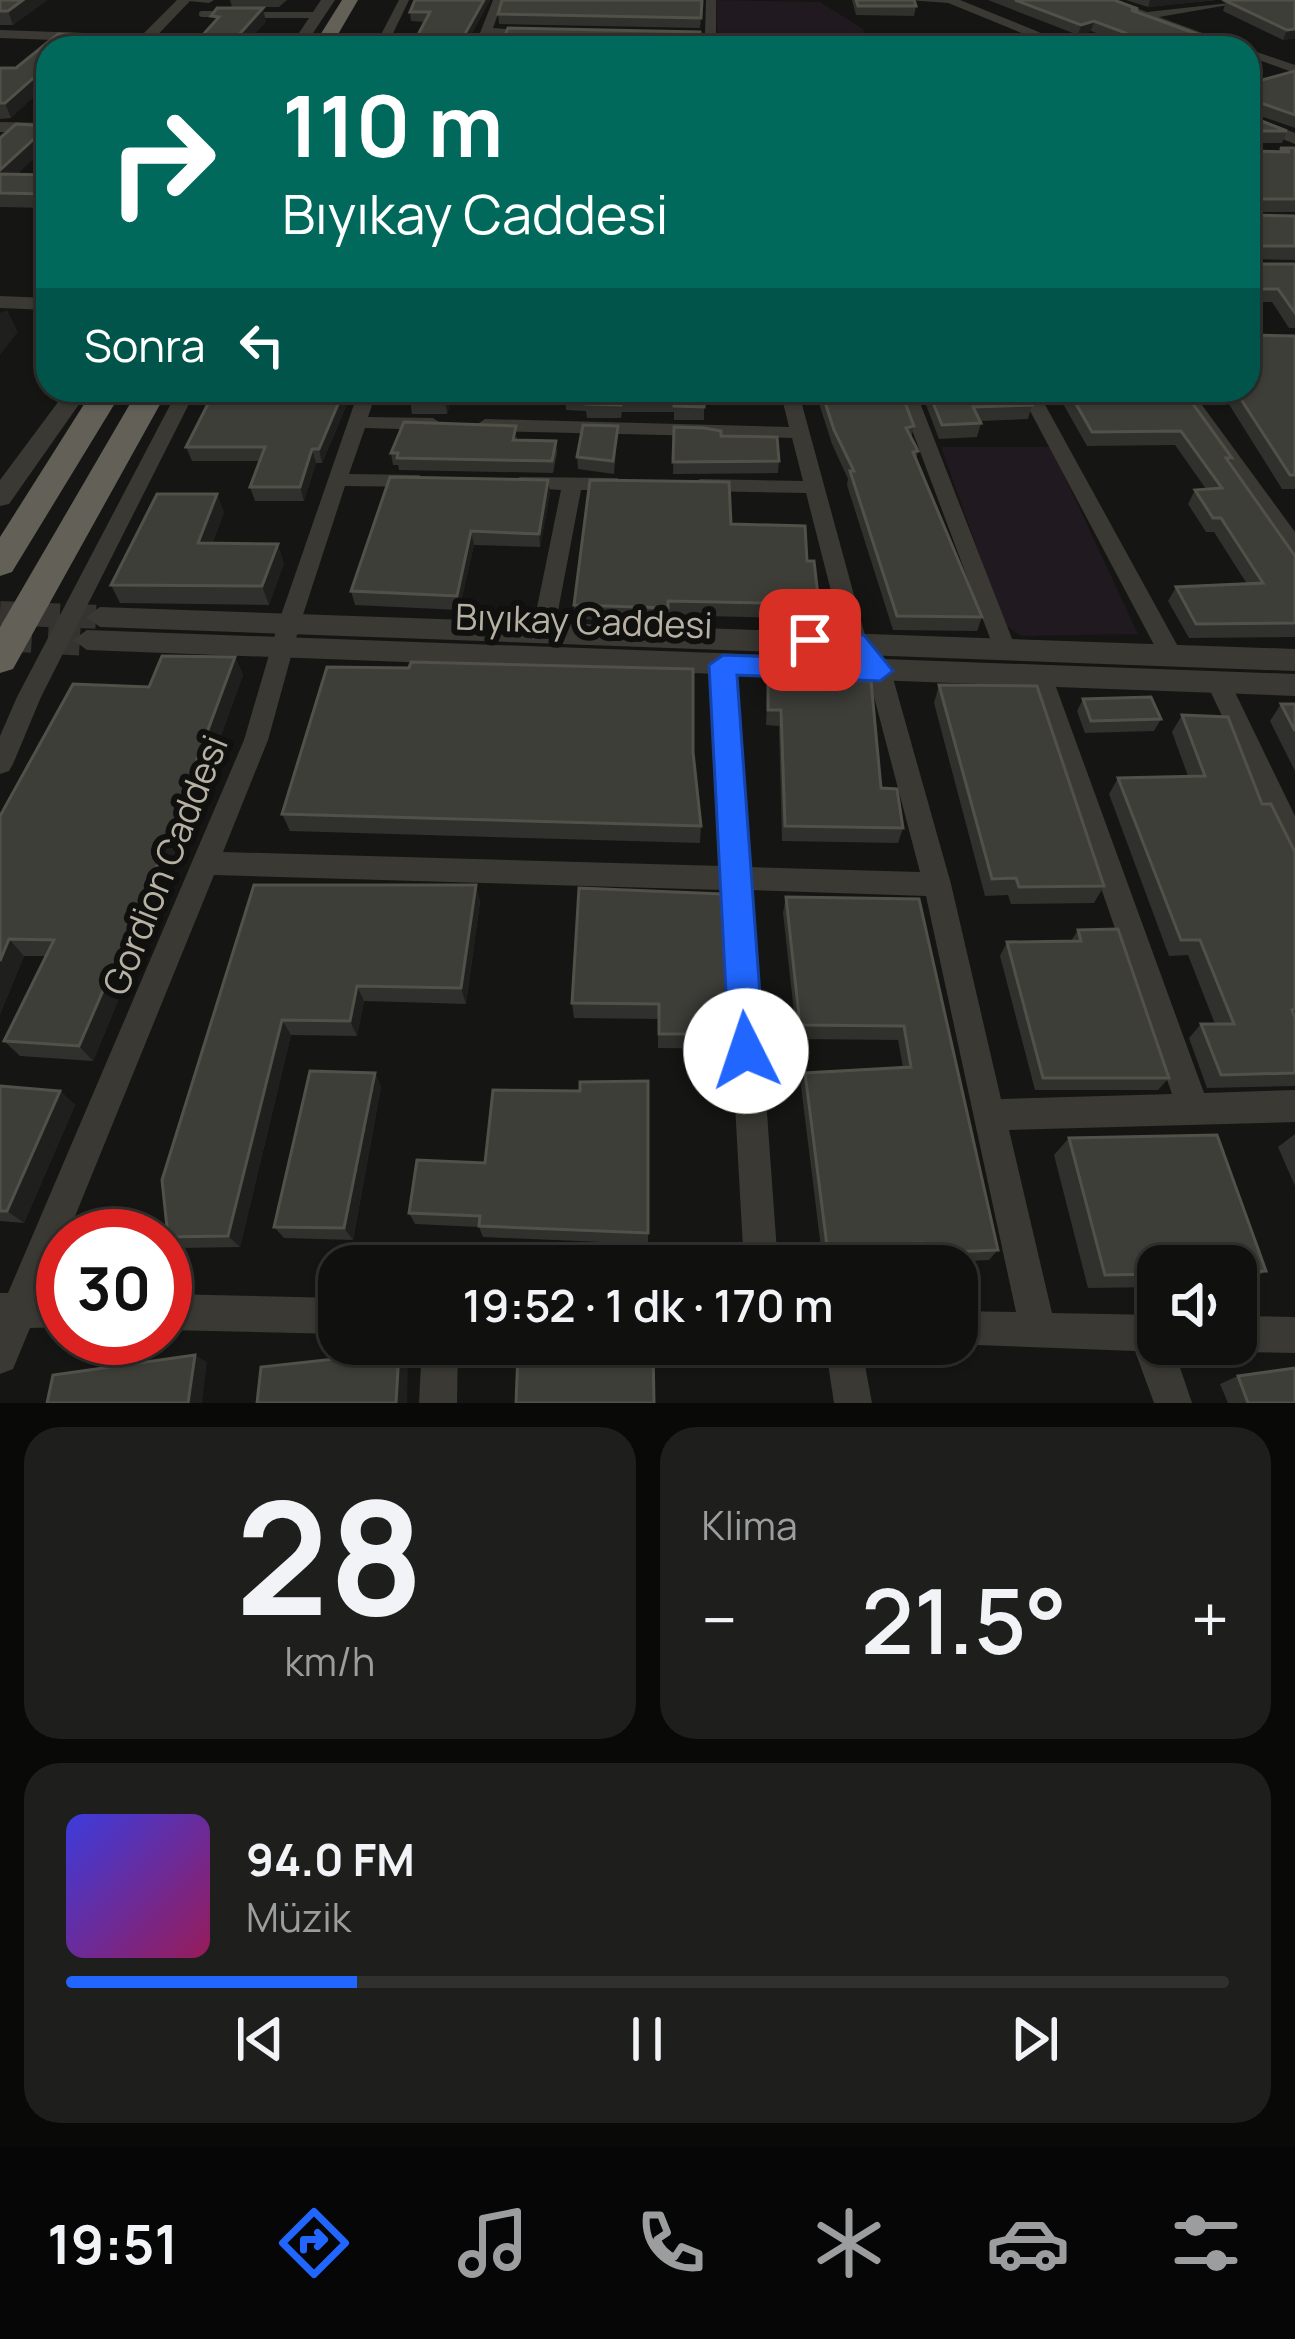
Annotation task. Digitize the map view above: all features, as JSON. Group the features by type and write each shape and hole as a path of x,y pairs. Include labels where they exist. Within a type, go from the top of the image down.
{"highway":[{"path":"328,36 350,0"},
{"path":"0,563 101,402"},
{"path":"0,659 147,402"}],"street":[{"path":"149,36 184,0 208,0"},
{"path":"304,36 328,0"},
{"path":"386,36 404,0"},
{"path":"484,36 498,0"},
{"path":"710,36 711,0"},
{"path":"912,0 948,0 1040,36"},
{"path":"1103,0 1204,36"},
{"path":"1145,15 1252,0"},
{"path":"486,31 554,32"},
{"path":"0,34 36,36"},
{"path":"643,34 660,36"},
{"path":"1260,59 1295,53"},
{"path":"1260,56 1295,69"},
{"path":"1260,127 1294,148"},
{"path":"0,128 36,128"},
{"path":"0,302 36,304"},
{"path":"4,487 69,402"},
{"path":"0,764 29,697 181,402"},
{"name":"Gordion Caddesi","path":"0,1356 10,1310 256,740 364,402"},
{"path":"792,402 855,642 880,671 937,884 1039,1330"},
{"path":"911,402 1004,649"},
{"path":"1034,402 1169,652"},
{"path":"1191,402 1295,547"},
{"path":"357,422 451,424"},
{"path":"474,425 801,433"},
{"path":"338,480 431,481"},
{"path":"502,482 638,484"},
{"path":"543,632 572,483"},
{"path":"682,485 814,487"},
{"name":"Bıyıkay Caddesi","path":"93,628 723,665 1295,685"},
{"name":"Bıyıkay Caddesi","path":"286,637 543,632 1295,660"},
{"path":"723,665 760,1245"},
{"path":"1040,676 1194,1110"},
{"path":"1218,682 1295,844"},
{"path":"205,863 937,884"},
{"path":"989,1114 1295,1106"},
{"path":"192,1313 318,1316"},
{"path":"978,1329 1137,1333"},
{"path":"1257,1334 1295,1335"},
{"path":"438,1403 439,1365"},
{"path":"847,1365 854,1403"},
{"path":"1162,1365 1173,1403"}],"lane":[{"path":"202,14 318,15"}],"shaded area":[{"path":"716,0 820,2 863,29 865,36 718,36"},
{"path":"941,447 1051,447 1138,634 1021,636 1004,624"}],"building":[{"path":"0,0 23,0 0,11"},
{"path":"415,0 484,0 464,36 417,36 430,12 410,12"},
{"path":"502,0 702,0 701,18 498,14"},
{"path":"856,0 914,0 916,6 858,6"},
{"path":"1015,0 1114,0 1202,36 1133,36 1094,21 1081,25"},
{"path":"1295,0 1295,29 1287,30 1226,1"},
{"path":"217,8 263,8 238,36 202,36 219,17 211,16"},
{"path":"508,28 700,32 700,36 505,36"},
{"path":"36,52 36,76 0,103 0,68 16,68"},
{"path":"1295,71 1295,115 1260,103 1260,81"},
{"path":"1260,120 1287,131 1260,131"},
{"path":"16,124 36,125 36,137 0,170 0,138"},
{"path":"1280,148 1295,148 1295,199 1260,199 1260,151 1290,152"},
{"path":"0,174 36,175 36,194 0,193"},
{"path":"1260,215 1295,216 1295,246 1260,246"},
{"path":"1260,264 1295,264 1295,313 1278,289 1260,289"},
{"path":"1260,335 1295,336 1295,475 1290,475 1243,402 1260,402"},
{"path":"209,402 339,402 319,449 312,449 300,487 250,487 265,447 186,447"},
{"path":"674,402 704,402 704,407 674,406"},
{"path":"825,402 905,402 914,426 906,428 918,451 913,452 982,617 897,616 850,471 854,471"},
{"path":"933,402 1032,405 973,407 981,423 942,425"},
{"path":"1075,402 1192,402 1295,556 1295,623 1196,624 1176,587 1263,583 1221,518 1213,518 1195,490 1222,488 1181,431 1092,432"},
{"path":"404,422 516,426 513,440 556,441 552,461 397,458 398,453 391,453"},
{"path":"583,425 618,426 613,461 577,457"},
{"path":"674,427 721,431 721,436 777,437 779,461 673,462"},
{"path":"390,477 548,480 539,534 471,531 457,596 351,591"},
{"path":"590,480 729,482 731,524 805,526 807,561 814,561 819,604 668,601 668,608 574,605"},
{"path":"157,494 217,494 198,543 278,544 262,586 111,585"},
{"path":"162,656 235,657 160,859 79,1046 4,1041 54,940 9,939 0,961 0,816 73,684 149,687"},
{"path":"411,662 693,669 693,752 701,826 282,814 327,667 409,668"},
{"path":"768,676 871,681 881,788 897,789 903,828 785,826 781,710 768,710"},
{"path":"939,685 1037,686 1104,886 1019,887 1016,878 992,879"},
{"path":"1151,697 1161,719 1091,721 1083,699"},
{"path":"1281,704 1295,704 1295,731"},
{"path":"1182,715 1228,717 1262,804 1271,804 1295,852 1295,1073 1221,1075 1201,1024 1234,1024 1200,940 1181,940 1118,778 1205,776"},
{"path":"254,885 476,885 461,988 357,986 350,1021 282,1020 228,1236 192,1237 192,1209 165,1209 162,1180"},
{"path":"579,888 721,894 729,1034 659,1034 659,1004 572,1003"},
{"path":"786,897 919,899 998,1250 922,1243 827,1245 805,1073 911,1067 904,1026 800,1025"},
{"path":"1118,929 1169,1078 1043,1078 1007,942 1081,941 1078,930"},
{"path":"310,1071 375,1073 344,1228 274,1227"},
{"path":"648,1081 648,1233 479,1226 480,1216 409,1213 417,1160 485,1163 493,1090 580,1091 580,1082"},
{"path":"0,1086 60,1091 7,1211 0,1211"},
{"path":"1217,1135 1257,1245 1137,1245 1137,1274 1105,1275 1069,1138"},
{"path":"1257,1246 1266,1271 1257,1271"},
{"path":"195,1355 188,1403 47,1403 53,1375 124,1365 192,1365"},
{"path":"318,1361 318,1365 398,1365 396,1403 257,1403 261,1367"},
{"path":"518,1365 653,1365 654,1403 516,1403"},
{"path":"1295,1368 1295,1403 1248,1403 1238,1376"}],"tunnel":[{"path":"0,613 100,617"},
{"path":"0,635 87,640"}],"route":[{"path":"746,1051 723,665 880,671 855,642 810,640"}]}
